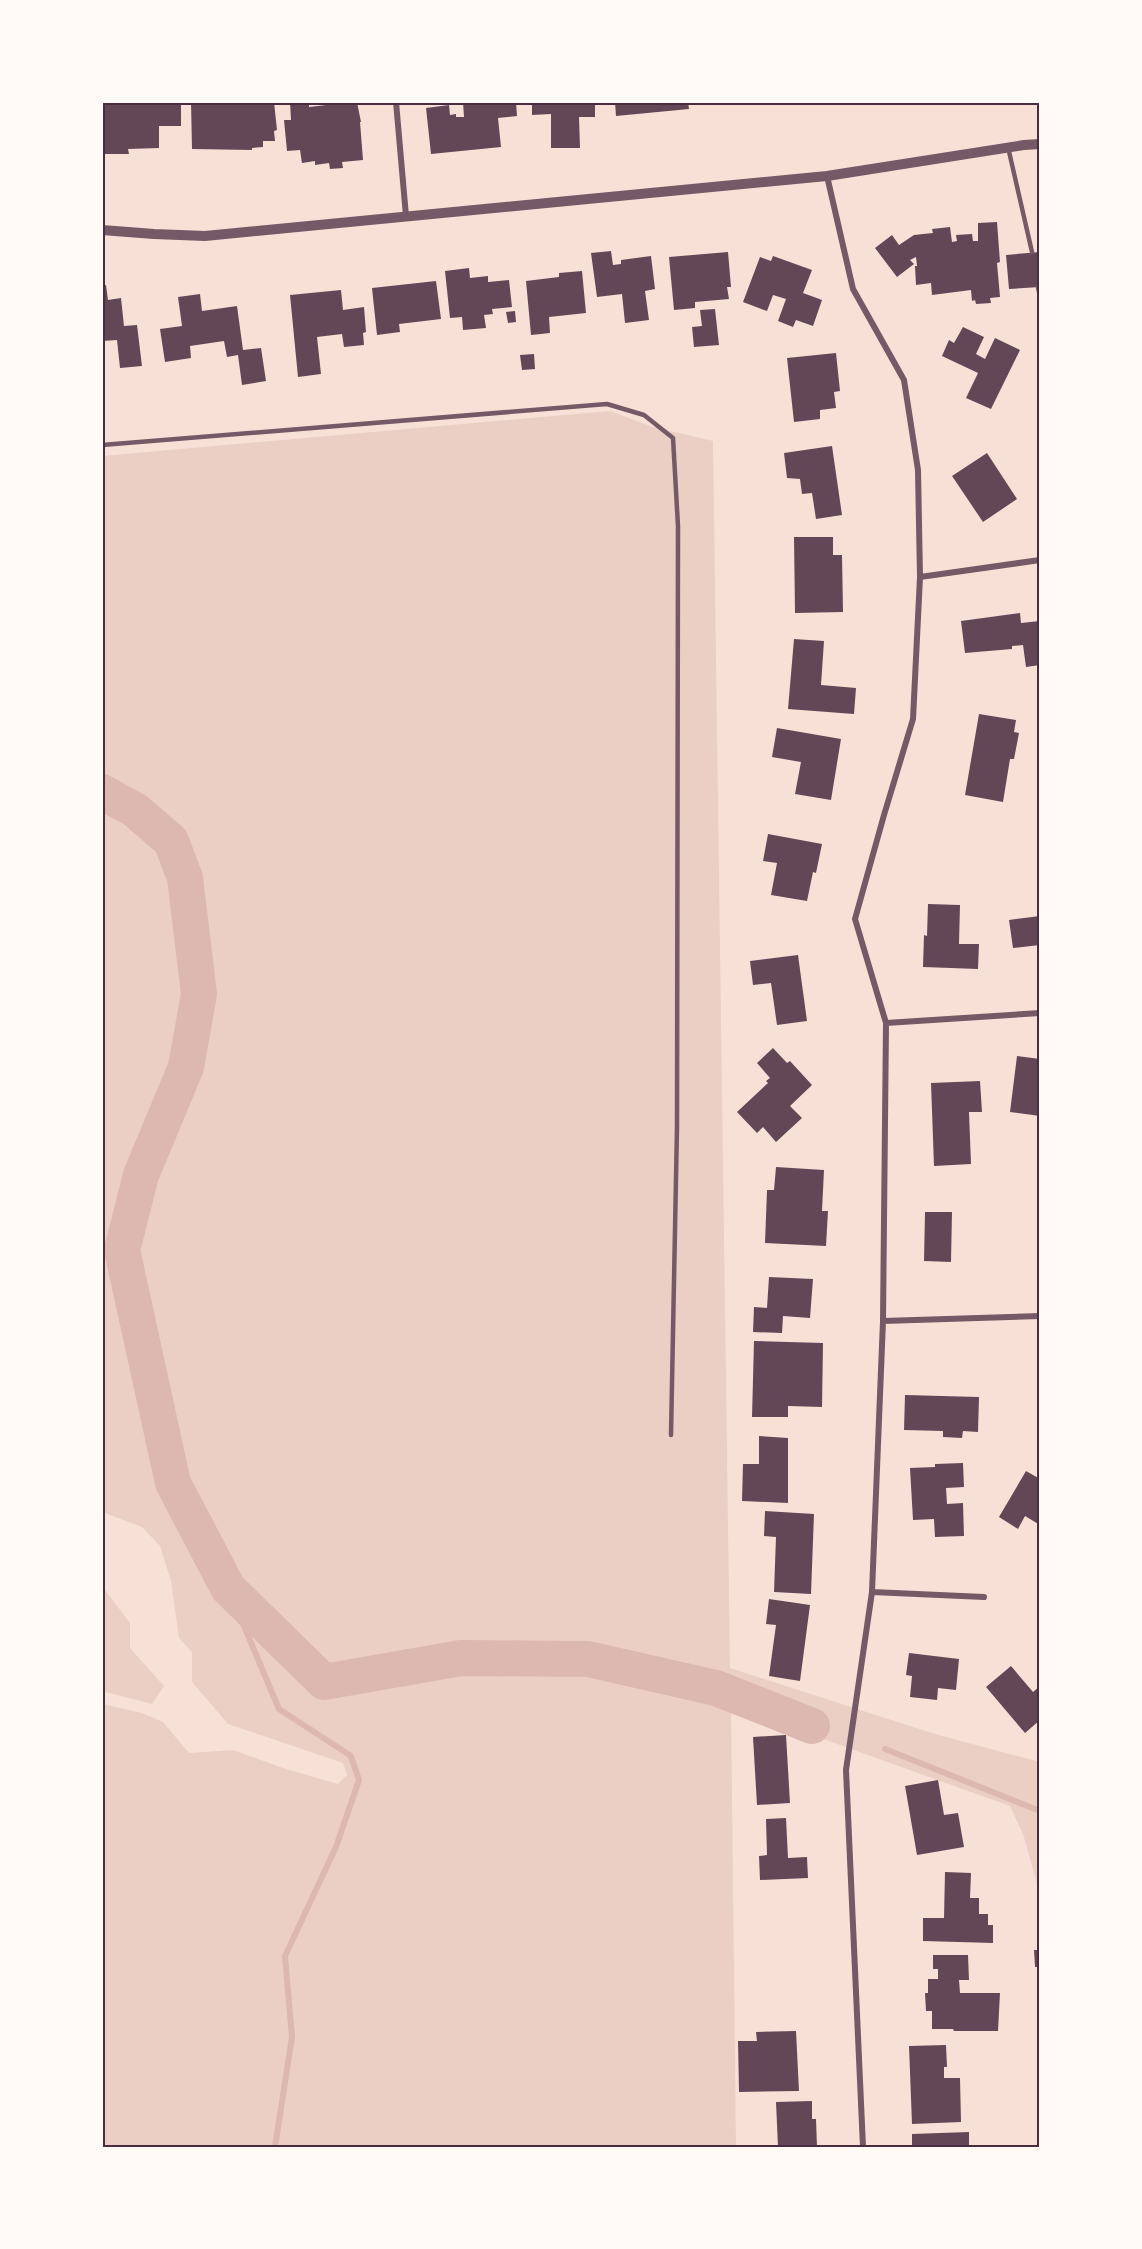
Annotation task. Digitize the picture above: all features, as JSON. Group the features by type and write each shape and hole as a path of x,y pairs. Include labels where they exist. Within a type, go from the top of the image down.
{"street":[{"path":"396,102 406,216"},
{"path":"102,230 205,236 827,176 1040,144"},
{"path":"827,176 853,289 904,380 918,470 920,577 913,720 855,919 886,1023 882,1321 872,1592 846,1770 863,2147"},
{"path":"920,577 1040,560"},
{"path":"886,1023 1040,1013"},
{"path":"882,1321 1040,1316"},
{"path":"872,1592 984,1597"}],"lane":[{"path":"1008,147 1032,252"},
{"path":"1038,287 1040,297"},
{"path":"102,444 607,404 644,415 674,438 678,526 677,1127 670,1435"}],"shaded area":[{"path":"610,411 653,427 713,441 730,1668 935,1734 1040,1762 1040,1894 1023,1834 1010,1806 731,1706 736,2147 102,2147 102,1704 142,1713 163,1722 189,1753 233,1750 338,1784 347,1775 343,1763 228,1724 192,1682 192,1652 179,1638 171,1581 160,1546 142,1527 102,1512 102,456"},
{"path":"102,1586 130,1623 130,1648 164,1686 152,1704 102,1691"}],"building":[{"path":"102,102 181,102 181,126 159,126 159,148 128,149 129,154 102,154"},
{"path":"191,102 274,102 277,130 274,131 275,141 263,141 263,147 252,148 252,150 192,149"},
{"path":"290,102 309,102 309,107 335,104 334,102 357,102 361,122 363,160 342,162 343,168 330,169 329,163 315,165 315,161 302,163 300,150 287,151 284,120 291,120"},
{"path":"463,102 516,102 517,116 498,118 501,147 431,154 426,108 449,105 450,115 456,114 456,117 464,117"},
{"path":"532,102 595,102 595,117 579,117 580,148 551,148 551,114 532,115"},
{"path":"615,102 688,102 689,109 616,116"},
{"path":"997,222 1000,297 990,298 991,303 976,304 975,300 972,301 971,290 932,295 931,283 916,285 916,257 910,260 914,264 897,277 875,248 892,235 899,245 914,235 933,233 932,229 950,227 952,242 957,241 956,235 972,234 973,241 978,241 978,223"},
{"path":"611,251 613,265 621,264 621,260 651,256 655,289 645,291 649,320 625,323 622,294 597,297 591,253"},
{"path":"728,252 731,287 727,287 729,299 695,302 695,308 674,310 669,257"},
{"path":"1040,252 1040,287 1009,289 1006,255"},
{"path":"773,256 812,270 803,293 822,300 813,326 796,320 793,327 778,321 786,299 773,295 767,311 743,302 760,257 771,261"},
{"path":"469,268 470,278 488,276 488,282 509,280 512,307 492,309 493,314 484,315 486,328 463,330 462,317 450,318 445,271"},
{"path":"582,271 586,313 549,317 550,333 531,335 526,281 559,277 559,273"},
{"path":"436,281 441,319 399,324 400,332 377,335 372,288"},
{"path":"106,285 108,300 121,298 124,326 137,325 142,366 120,368 117,340 102,341 102,286"},
{"path":"341,290 343,310 364,307 366,332 363,333 364,345 344,347 342,334 317,337 321,374 298,377 290,295"},
{"path":"200,294 202,311 237,306 243,350 261,348 266,381 242,385 238,355 227,357 224,341 190,346 191,358 165,362 160,329 182,326 178,297"},
{"path":"715,309 719,345 694,347 692,327 702,326 700,310"},
{"path":"515,311 516,322 508,323 506,312"},
{"path":"963,327 984,337 976,354 985,359 995,338 1020,350 991,409 966,398 978,373 942,356 949,340 954,343"},
{"path":"836,353 840,391 834,392 836,408 820,410 820,419 794,422 787,358"},
{"path":"534,354 535,369 522,370 520,355"},
{"path":"832,446 842,515 816,519 812,493 802,494 800,479 787,478 784,453"},
{"path":"987,453 1017,499 983,522 952,476"},
{"path":"794,537 833,537 833,555 842,555 843,612 795,613"},
{"path":"1020,613 1021,623 1040,621 1040,665 1026,667 1023,645 1012,646 1012,649 965,653 961,621"},
{"path":"794,639 824,641 821,685 856,688 854,714 788,709"},
{"path":"979,714 1016,720 1014,732 1019,733 1014,759 1010,759 1003,802 965,795"},
{"path":"777,728 841,739 831,800 795,794 801,762 772,757"},
{"path":"768,834 822,844 807,901 771,895 777,863 763,861"},
{"path":"928,904 960,905 959,944 979,944 978,969 923,967"},
{"path":"1040,916 1040,945 1013,948 1009,920"},
{"path":"798,955 807,1021 777,1025 771,983 753,985 750,961"},
{"path":"773,1048 787,1063 790,1061 812,1085 790,1106 802,1118 776,1142 763,1127 757,1133 737,1112 768,1083 766,1081 770,1078 757,1063"},
{"path":"1017,1056 1040,1059 1040,1116 1010,1112"},
{"path":"980,1081 982,1112 969,1112 971,1164 934,1166 931,1083"},
{"path":"776,1167 824,1170 822,1211 828,1211 826,1246 765,1243 767,1190 774,1190"},
{"path":"925,1212 952,1212 951,1262 924,1261"},
{"path":"769,1277 813,1279 810,1318 783,1316 782,1333 753,1332 754,1307 767,1308"},
{"path":"754,1341 823,1343 822,1407 788,1406 788,1417 752,1417"},
{"path":"905,1395 979,1397 978,1432 963,1431 962,1438 943,1437 943,1431 904,1430"},
{"path":"759,1436 788,1438 788,1503 742,1501 743,1464 759,1464"},
{"path":"963,1463 964,1487 946,1488 947,1504 963,1503 964,1536 935,1537 934,1519 913,1520 910,1468"},
{"path":"1026,1471 1040,1479 1040,1525 1025,1516 1018,1529 999,1517"},
{"path":"765,1511 814,1514 811,1594 774,1592 776,1537 764,1536"},
{"path":"769,1599 810,1605 800,1681 769,1676 776,1625 766,1624"},
{"path":"909,1653 959,1659 956,1690 938,1688 937,1700 910,1697 912,1676 906,1675"},
{"path":"1011,1666 1033,1692 1040,1686 1040,1720 1025,1733 986,1687"},
{"path":"786,1735 790,1803 757,1805 753,1737"},
{"path":"938,1780 944,1815 958,1813 964,1847 917,1855 905,1786"},
{"path":"786,1818 788,1858 807,1857 808,1878 760,1880 759,1856 767,1855 766,1819"},
{"path":"945,1872 971,1873 970,1898 979,1898 979,1914 988,1914 988,1925 993,1925 993,1943 923,1941 923,1918 944,1918"},
{"path":"1034,1950 1040,1950 1040,1967 1035,1967"},
{"path":"933,1955 968,1955 969,1980 959,1980 960,1993 1000,1993 998,2031 932,2029 932,2011 926,2011 925,1993 928,1993 928,1979 938,1979 938,1969 933,1969"},
{"path":"796,2031 799,2091 739,2092 738,2041 757,2041 756,2032"},
{"path":"946,2045 947,2067 944,2067 944,2078 960,2078 961,2122 912,2124 909,2046"},
{"path":"812,2101 812,2119 816,2119 817,2147 778,2147 776,2102"},
{"path":"969,2132 969,2147 912,2147 912,2134"}],"waterway":[{"path":"102,792 135,810 171,841 185,878 199,994 186,1067 141,1175 122,1250 173,1483 228,1588 324,1682 461,1658 588,1659 716,1688 812,1726"},
{"path":"228,1588 279,1709 351,1756 359,1780 336,1847 285,1956 292,2037 275,2147"},
{"path":"885,1749 1040,1811"}]}
